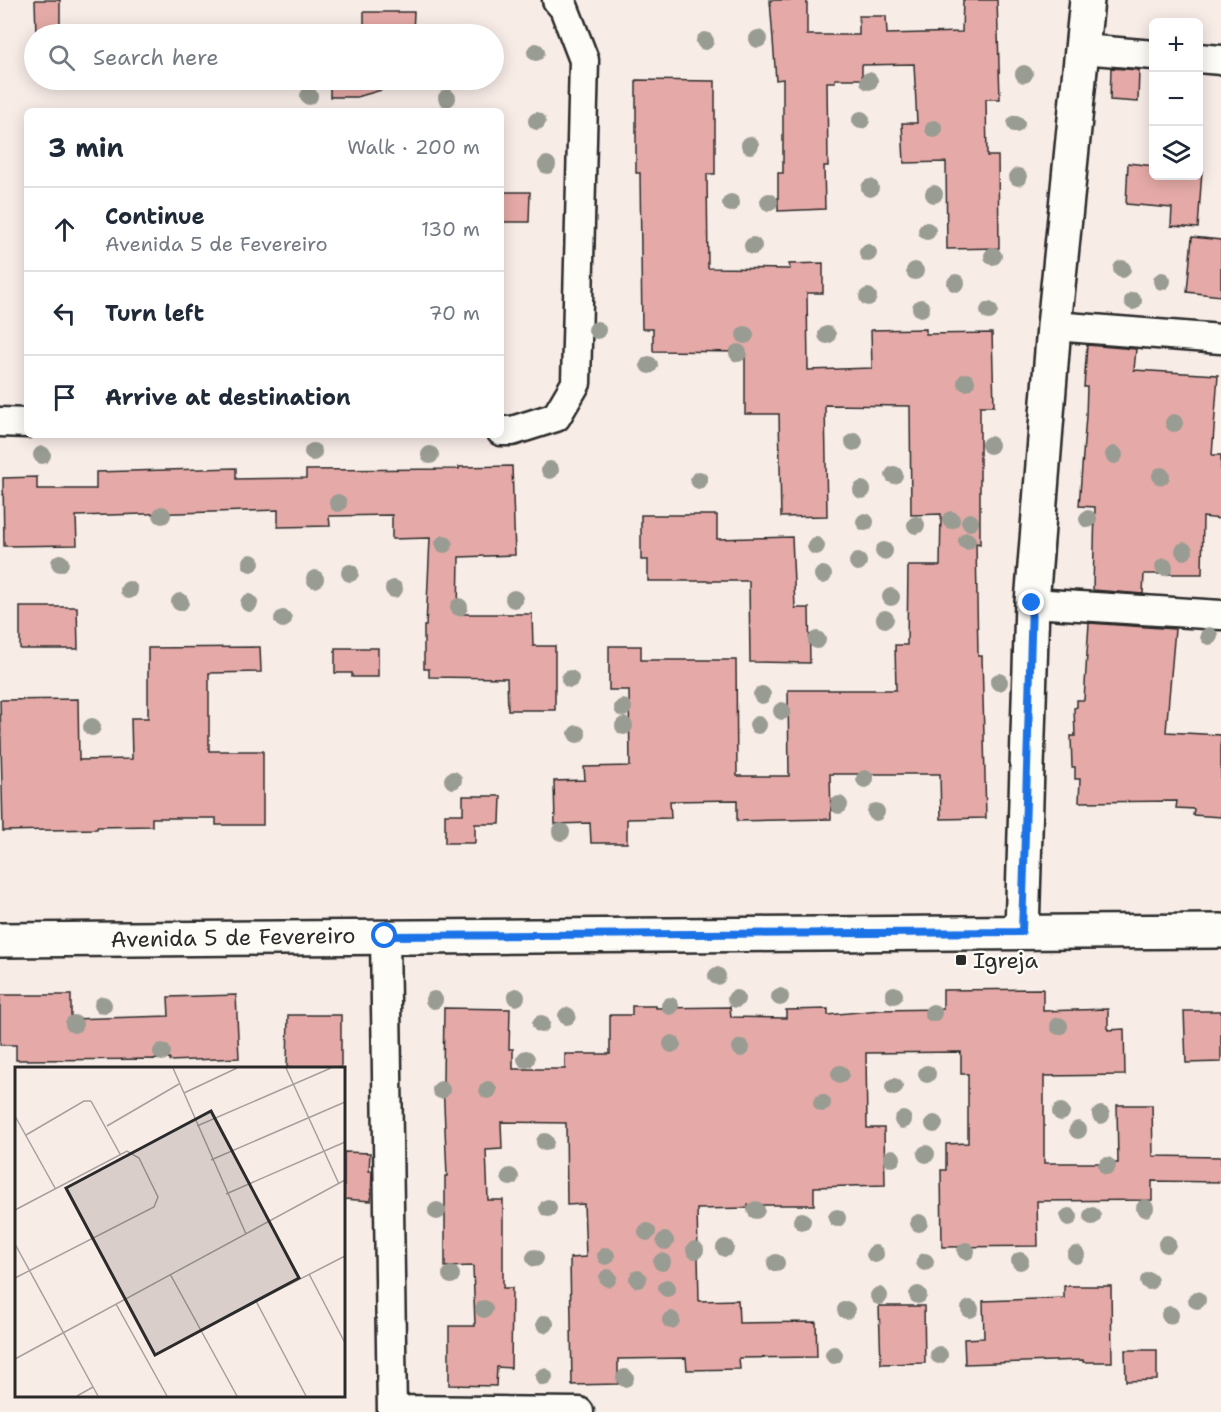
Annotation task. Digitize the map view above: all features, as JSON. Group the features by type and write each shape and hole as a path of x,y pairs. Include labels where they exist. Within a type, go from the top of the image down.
{"street":[{"path":"504,431 512,431 556,417 576,383 584,60 564,8 557,0"},
{"path":"1022,932 1032,603 1054,326 1087,0"},
{"path":"1082,49 1149,55"},
{"path":"1203,58 1221,60"},
{"path":"1054,326 1221,339"},
{"path":"0,422 24,423"},
{"path":"1032,603 1221,615"},
{"name":"Avenida 5 de Fevereiro","path":"0,940 1221,931"},
{"path":"385,936 392,1411 579,1412"}],"building":[{"path":"35,0 60,0 60,24 36,24"},
{"path":"770,0 807,0 807,35 859,35 859,16 886,16 887,34 962,32 963,0 997,0 1000,99 986,99 987,156 998,156 999,248 947,249 946,162 904,163 902,123 917,123 914,64 862,65 862,79 835,79 835,82 827,82 828,166 824,166 825,209 778,211 778,173 783,173 783,79 776,80"},
{"path":"364,12 414,12 413,24 364,24"},
{"path":"1111,68 1139,70 1138,102 1110,100"},
{"path":"636,80 715,81 715,174 707,174 708,268 790,269 789,264 823,263 823,293 807,293 808,370 872,368 871,330 926,329 926,334 992,333 994,406 980,406 980,544 976,543 978,656 982,656 986,818 941,819 940,774 830,774 831,819 737,821 737,800 670,801 671,818 627,819 627,843 591,843 590,823 555,824 554,781 585,780 584,767 630,766 629,690 609,690 609,646 641,646 641,660 736,660 737,776 789,776 788,690 896,690 895,645 907,645 908,566 940,566 941,514 911,515 910,406 825,405 827,516 781,517 779,414 745,414 745,352 653,351 653,329 642,329 640,173 636,173"},
{"path":"330,90 382,90 357,97 330,97"},
{"path":"1128,163 1149,165 1149,180 1201,180 1198,228 1171,226 1172,208 1126,204"},
{"path":"504,192 530,192 529,222 504,222"},
{"path":"1192,237 1221,240 1221,296 1187,292"},
{"path":"1087,345 1136,349 1134,370 1218,375 1212,455 1221,455 1221,519 1203,517 1202,574 1144,574 1143,594 1093,590 1095,507 1079,506 1086,416 1087,387 1084,387"},
{"path":"512,466 515,555 459,557 458,614 532,614 533,646 555,646 555,710 508,710 507,678 429,677 429,669 424,669 424,626 426,626 430,538 392,539 392,515 329,516 330,526 278,527 278,510 76,516 77,545 4,546 3,478 37,477 37,489 96,489 96,472 236,468 236,479 306,478 306,470 459,469 459,467"},
{"path":"641,515 717,515 717,539 792,537 795,608 809,608 810,663 750,662 749,581 648,581 648,560 641,560"},
{"path":"20,607 77,607 78,649 20,649"},
{"path":"1089,623 1175,629 1166,732 1221,735 1221,817 1193,815 1194,809 1176,808 1177,801 1079,802 1080,779 1075,779 1075,767 1072,767 1071,736 1075,736 1074,708 1077,707 1077,700 1084,700"},
{"path":"260,647 261,672 209,673 209,751 263,751 263,825 216,825 216,818 152,818 152,826 3,831 0,700 78,699 79,760 132,759 131,718 148,718 148,648"},
{"path":"335,648 378,648 378,677 352,677 352,673 335,673"},
{"path":"463,796 501,796 500,824 475,824 475,843 445,843 445,814 463,814"},
{"path":"1043,989 1043,1011 1108,1009 1108,1030 1124,1029 1125,1075 1044,1076 1044,1163 1118,1163 1117,1105 1152,1105 1153,1156 1221,1157 1221,1182 1152,1181 1152,1200 1037,1201 1038,1246 942,1247 941,1170 946,1170 946,1144 968,1143 968,1074 961,1074 961,1052 866,1053 867,1128 884,1128 885,1185 814,1187 814,1205 748,1205 748,1208 697,1209 699,1301 738,1300 739,1323 816,1322 817,1357 739,1358 740,1369 687,1370 686,1358 618,1359 618,1384 572,1385 570,1258 586,1257 584,1204 567,1205 566,1123 501,1122 502,1149 486,1150 488,1200 503,1200 503,1288 512,1288 511,1368 497,1367 496,1386 449,1385 449,1326 475,1326 473,1266 445,1267 445,1176 447,1176 443,1081 444,1008 510,1009 509,1049 513,1049 513,1069 565,1069 565,1054 610,1054 610,1015 632,1015 632,1006 730,1007 731,1017 786,1018 786,1010 828,1009 828,1015 880,1010 943,1009 943,990"},
{"path":"0,995 71,995 71,1019 169,1016 168,997 236,995 239,1058 170,1061 170,1059 16,1060 16,1045 0,1045"},
{"path":"1184,1011 1221,1011 1221,1062 1186,1063"},
{"path":"288,1015 341,1015 341,1067 287,1067"},
{"path":"345,1152 370,1153 371,1201 345,1199"},
{"path":"1064,1286 1111,1286 1112,1362 1083,1362 1083,1360 965,1364 964,1339 984,1338 983,1301 1064,1298"},
{"path":"879,1306 924,1306 925,1363 881,1364"},
{"path":"1125,1350 1157,1350 1157,1380 1126,1381"}],"place":[{"name":"Igreja","path":"961,960"}],"route":[{"path":"385,936 1022,932 1032,603"}]}
